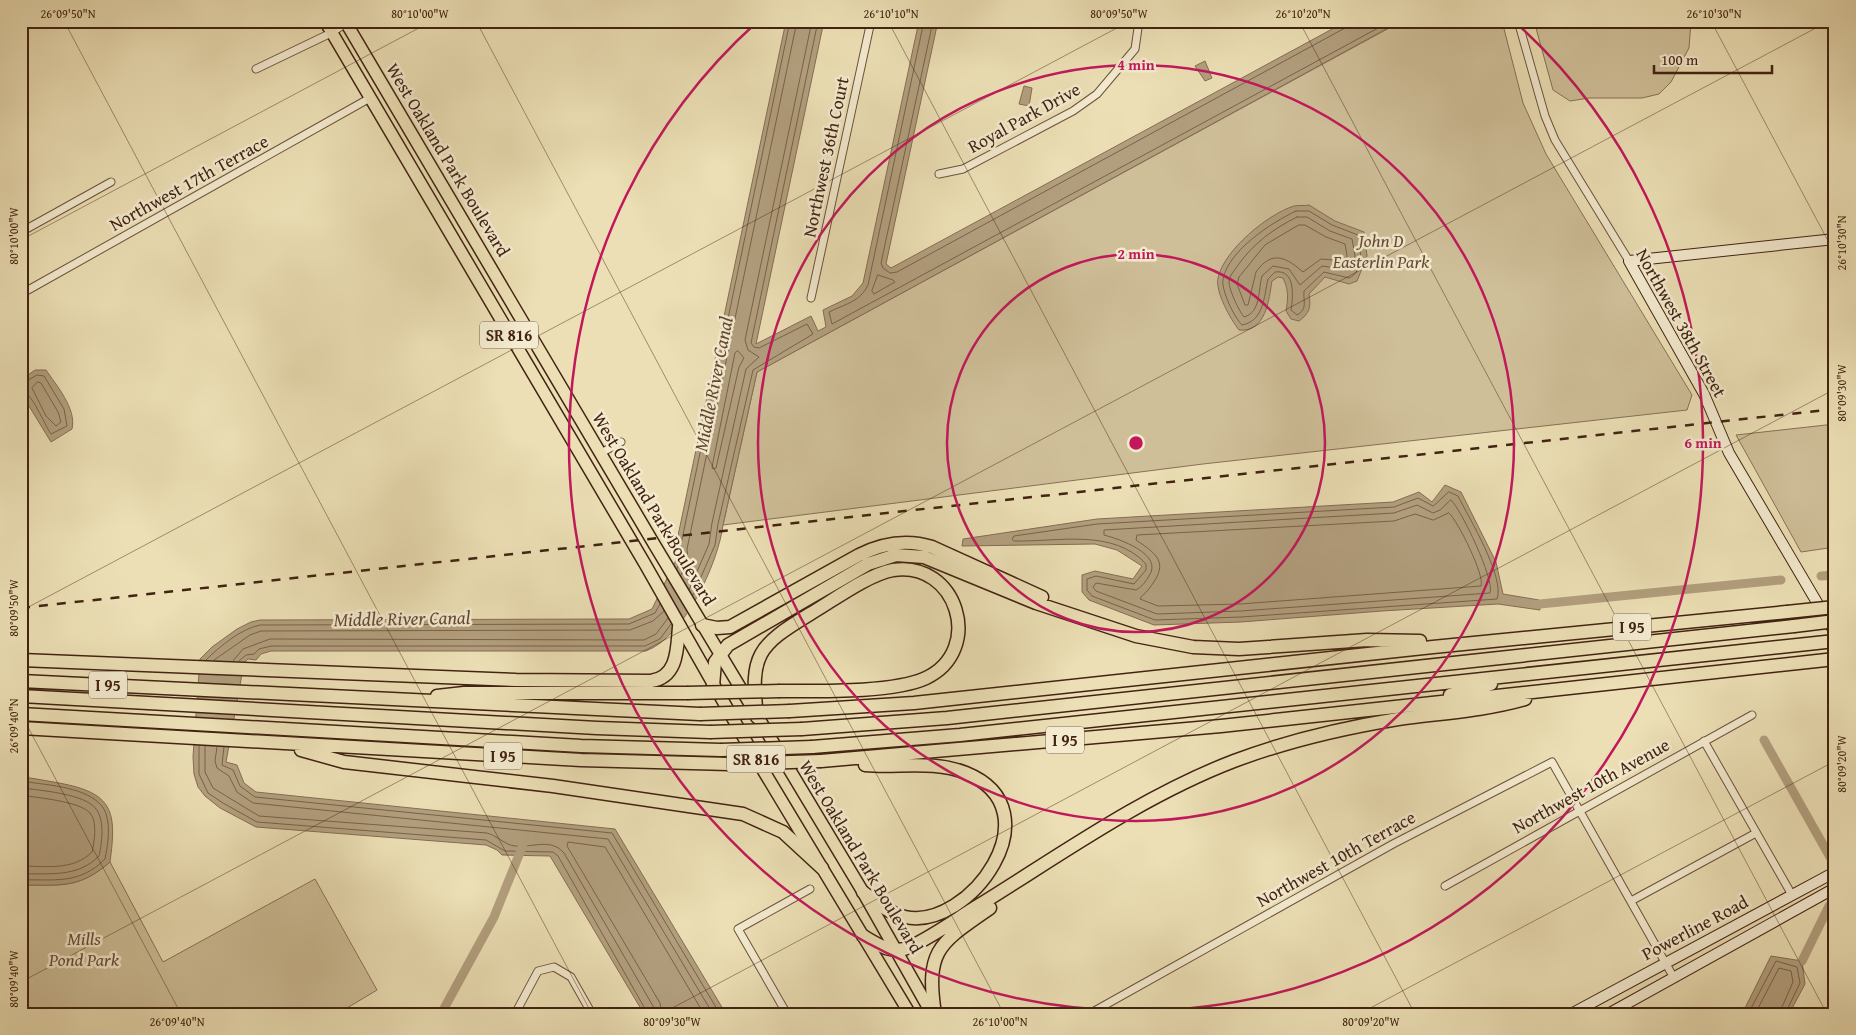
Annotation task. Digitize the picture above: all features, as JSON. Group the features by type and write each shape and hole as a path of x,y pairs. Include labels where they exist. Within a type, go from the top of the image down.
{"highway":[{"path":"700,621 721,628 734,625 859,554 878,547 904,542 918,543 939,550 1096,622"},
{"path":"713,686 713,668 720,654 732,643 861,568 882,558 903,555 924,557 1036,603 1151,640 1210,648 1252,649 1367,640 1477,642"},
{"path":"392,700 464,693 687,693 780,691 890,686 916,682 932,675 948,660 956,644 959,625 954,602 939,583 924,574 912,570 888,572 862,584 780,632 767,644 755,669 754,686 757,717"},
{"name":"I 95","path":"21,681 233,693 700,714 790,712 905,704 1477,642 1835,607"},
{"path":"21,696 193,704 587,728 710,732 802,730 937,719 1835,622"},
{"path":"21,660 516,680 651,681 664,677 672,668 677,652 679,627"},
{"path":"21,714 610,747 721,750 812,747 960,735 1835,641"},
{"name":"I 95","path":"21,728 571,760 730,764 821,761 1168,731 1835,659"},
{"path":"1409,706 1535,673"},
{"path":"1172,675 1292,680"},
{"path":"863,936 883,948 897,951 915,944 1028,877 1131,810 1198,776 1251,755 1305,739 1368,724 1497,707 1566,688"},
{"path":"277,743 344,762 553,786 743,814 783,832 822,868"},
{"path":"821,761 892,767 934,766 958,770 972,776 988,787 1003,809 1006,834 999,856 992,869 975,888 947,908 925,917 905,917 884,909 863,892"},
{"path":"934,1014 931,982 932,968 941,946 954,933 1028,877"}],"main road":[{"name":"West Oakland Park Boulevard","path":"324,21 645,564 713,686 910,1014"},
{"name":"West Oakland Park Boulevard","path":"347,22 600,454 863,892 934,1014"},
{"path":"370,98 384,96 392,100"},
{"path":"461,252 476,260 486,258"},
{"path":"504,326 514,325 530,334"},
{"path":"574,444 585,452 600,454 595,468 598,484"}],"street":[{"name":"Northwest 36th Court","path":"811,298 871,21"},
{"name":"Royal Park Drive","path":"940,174 963,169 1073,111 1097,94 1134,49 1139,21"},
{"name":"Northwest 38th Street","path":"1518,21 1545,116 1555,140 1629,261 1704,394 1729,453 1835,633"},
{"path":"256,69 331,33 347,22"},
{"name":"Northwest 17th Terrace","path":"21,294 370,98"},
{"path":"21,232 111,182"},
{"path":"1629,261 1835,239"},
{"path":"600,454 621,442"},
{"name":"Northwest 10th Avenue","path":"1445,886 1752,715"},
{"path":"1704,741 1792,895"},
{"name":"Northwest 10th Terrace","path":"1089,1014 1394,843 1552,762 1579,811"},
{"path":"1579,811 1674,978"},
{"path":"1631,901 1756,834"},
{"name":"Powerline Road","path":"1571,1014 1835,872"},
{"name":"Powerline Road","path":"1608,1014 1835,888"},
{"path":"788,1014 738,929 810,889"},
{"path":"515,1014 538,971 554,966 570,977 592,1014"}],"green space":[{"name":"John D Easterlin Park","path":"1402,21 1502,21 1523,103 1546,154 1692,395 1687,410 1203,464 723,525 757,372"},
{"path":"1534,21 1691,21 1689,48 1671,82 1659,94 1642,98 1589,98 1570,101 1553,90"},
{"path":"1835,424 1835,547 1801,552 1736,435"},
{"name":"Mills Pond Park","path":"110,862 163,962 315,879 377,990 337,1014 21,1014 21,885 69,884 89,877"}],"water":[{"name":"Middle River Canal","path":"786,21 824,21 756,344 811,316 818,331 826,327 823,310 852,296 863,283 919,21 938,21 886,264 891,268 1347,21 1401,21 757,372 720,541 714,559 697,597 686,615 660,643 646,651 271,651 261,654 256,660 248,659 244,663 226,762 237,765 244,783 256,792 615,829 726,1014 644,1014 550,856 502,855 497,850 486,845 256,827 220,808 205,796 198,787 194,774 193,757 200,659 212,647 237,629 260,620 629,619 652,609 677,558 675,550"},
{"path":"1205,61 1212,78 1205,81 1195,66"},
{"path":"1024,86 1032,88 1029,106 1019,104"},
{"path":"1309,205 1335,221 1364,232 1367,256 1357,281 1349,284 1325,277 1309,294 1309,309 1299,321 1291,319 1286,311 1287,291 1283,278 1278,277 1272,281 1267,305 1261,321 1248,329 1239,330 1228,313 1219,291 1218,278 1222,267 1238,245 1260,225 1284,210 1294,206"},
{"path":"35,370 46,370 69,405 73,421 72,429 51,442 21,393 21,380"},
{"path":"1445,485 1461,492 1496,562 1503,594 1539,600 1540,610 1498,604 1241,622 1154,625 1089,600 1082,592 1082,575 1095,571 1133,579 1142,566 1117,550 1095,544 962,546 963,539 1097,519 1393,502 1419,492 1432,502"},
{"path":"21,777 77,787 91,792 101,799 111,817 113,830 110,862 89,877 69,884 21,885"},
{"path":"1771,956 1802,961 1805,984 1789,1014 1742,1014"}],"waterway":[{"path":"1821,576 1835,575"},
{"path":"1540,604 1781,580"},
{"path":"1764,740 1830,857"},
{"path":"441,1014 494,917 523,845"},
{"path":"1802,961 1829,906"}],"railway":[{"path":"21,608 1835,409"}]}
